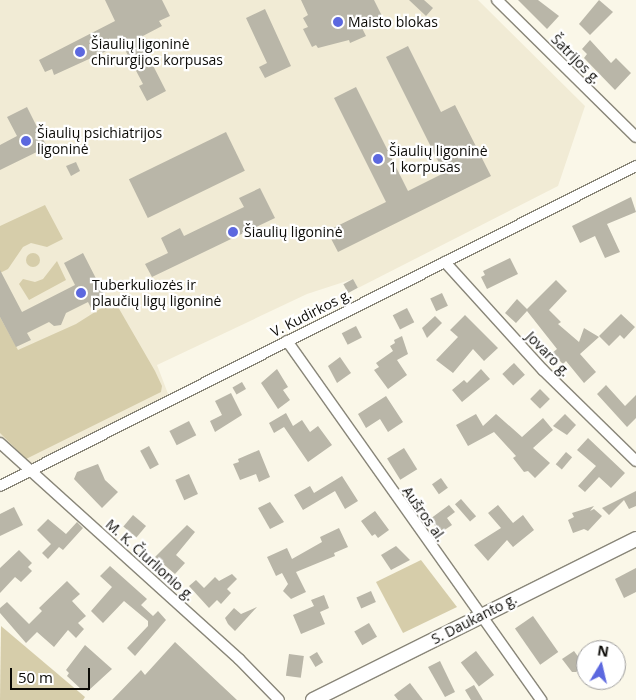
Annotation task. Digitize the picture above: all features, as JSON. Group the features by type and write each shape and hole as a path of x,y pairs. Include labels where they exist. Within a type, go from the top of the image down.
{"main road":[{"name":"S. Daukanto g.","path":"313,700 636,539"}],"street":[{"name":"Šatrijos g.","path":"497,0 636,137"},
{"name":"V. Kudirkos g.","path":"0,486 636,166"},
{"name":"Jovaro g.","path":"445,262 543,370 636,461"},
{"name":"Aušros al.","path":"287,341 541,700"},
{"name":"M. K. Čiurlionio g.","path":"0,443 29,472 239,658 279,700"}],"shaded area":[{"name":"Šiaulių ligoninė","path":"0,0 478,0 585,106 558,186 358,288 353,279 307,294 157,365 170,399 29,472 0,443"},
{"path":"45,205 63,239 47,247 31,243 23,247 8,269 0,273 0,226"},
{"path":"30,253 36,253 40,260 36,267 30,267 26,263 26,257"},
{"path":"57,261 66,280 29,300 19,284 23,279 35,282 43,279"},
{"path":"114,300 155,371 162,386 161,392 26,459 0,433 0,317 18,350 76,324"},
{"path":"421,560 457,607 403,633 376,582"},
{"path":"1,626 85,697 83,700 0,700"}],"building":[{"name":"Šiaulių ligoninė chirurgijos korpusas","path":"105,0 162,0 170,16 159,21 162,26 139,38 166,91 147,101 139,86 143,84 122,44 54,75 52,69 45,72 39,60 115,21"},
{"name":"Maisto blokas","path":"301,0 374,0 382,16 361,26 366,36 350,43 349,40 318,48 316,45 312,47 303,29 308,27 303,18 308,15"},
{"path":"409,0 424,0 433,8 426,16"},
{"path":"518,0 538,0 559,16 547,29"},
{"path":"599,0 613,12 590,35 579,24"},
{"path":"265,9 291,66 265,78 259,67 267,63 246,18"},
{"path":"590,40 611,63 616,58 631,73 615,90 584,58 587,54 582,49"},
{"path":"408,46 441,112 455,105 491,176 338,252 327,231 386,202 334,98 356,87 408,191 444,173 386,57"},
{"name":"Šiaulių psichiatrijos ligoninė","path":"27,107 47,147 0,170 0,145 17,136 7,117"},
{"path":"226,132 245,171 148,218 129,179"},
{"path":"76,162 80,171 71,176 66,166"},
{"path":"260,188 275,218 152,277 145,264 168,253 161,238 180,228 184,236 244,207 239,198"},
{"path":"631,197 636,212 607,224 620,252 605,258 595,236 580,243 572,226"},
{"name":"Tuberkuliozės ir plaučių ligų ligoninė","path":"83,253 108,302 92,310 88,302 66,313 61,325 54,326 49,322 27,333 31,340 16,347 0,317 0,270 22,312 75,285 64,263"},
{"path":"510,258 518,274 487,289 481,277 485,275 483,271"},
{"path":"353,279 358,288 348,293 343,284"},
{"path":"556,280 567,291 549,310 561,322 558,324 579,342 584,328 599,337 580,354 596,372 584,383 566,361 563,364 552,353 557,349 527,311 516,323 505,313 517,299 527,309"},
{"path":"442,293 448,306 436,311 430,298"},
{"path":"407,308 414,322 400,330 393,315"},
{"path":"621,314 635,327 624,339 620,335 609,346 599,336"},
{"path":"465,315 498,348 484,361 473,349 453,373 436,360 458,337 450,330"},
{"path":"435,316 442,323 427,338 422,328"},
{"path":"356,326 362,338 348,345 342,333"},
{"path":"402,336 408,354 397,360 407,375 388,389 374,370 379,367 376,363 393,351 390,346 395,343 394,340"},
{"path":"340,357 351,373 337,383 328,366"},
{"path":"514,363 525,375 513,386 502,374"},
{"path":"277,369 288,387 283,390 290,400 278,409 261,383"},
{"path":"481,369 490,379 462,402 452,390 464,380 467,383"},
{"path":"242,382 246,389 236,394 232,388"},
{"path":"606,385 625,406 636,395 636,418 627,427 597,394"},
{"path":"540,389 550,399 540,409 530,399"},
{"path":"231,393 242,415 215,432 210,421 222,415 215,401"},
{"path":"386,396 403,422 388,432 380,419 366,428 358,414"},
{"path":"286,413 293,426 302,420 310,432 318,426 332,445 308,462 284,427 274,433 269,423"},
{"path":"476,414 483,426 496,414 522,437 543,418 553,430 533,448 550,463 535,478 528,471 524,472 513,458 516,456 494,432 468,446 456,425"},
{"path":"565,414 576,425 567,435 553,426"},
{"path":"189,421 196,435 177,445 169,431"},
{"path":"588,438 625,473 611,488 599,477 585,492 578,486 596,466 577,450"},
{"path":"149,446 159,465 150,469 140,451"},
{"path":"404,448 417,469 400,480 387,459"},
{"path":"259,450 270,477 259,482 256,474 240,480 233,464 239,462 238,459"},
{"path":"566,452 572,457 562,469 556,464"},
{"path":"98,464 105,480 118,492 102,508 74,479 77,472"},
{"path":"189,474 198,494 184,500 175,480"},
{"path":"342,476 358,501 345,509 335,491 303,510 294,495 310,486 314,493"},
{"path":"441,478 448,488 439,494 432,484"},
{"path":"636,491 636,506 629,509 624,500 609,515 602,508"},
{"path":"461,499 476,516 470,522 455,504"},
{"path":"270,502 284,522 270,529 258,508"},
{"path":"449,505 455,512 447,518 452,525 440,533 430,519"},
{"path":"498,505 513,523 523,515 534,530 513,547 507,540 488,561 474,545 501,528 488,513"},
{"path":"594,506 590,511 594,509 602,516 588,531 584,529 573,533 568,520 574,517 572,513"},
{"path":"14,507 23,525 0,536 0,514"},
{"path":"375,511 389,530 378,538 375,534 372,536 361,521"},
{"path":"133,515 146,526 136,537 123,526"},
{"path":"48,519 66,534 77,522 83,528 63,550 59,547 48,559 42,553 51,544 37,530"},
{"path":"187,525 195,532 176,555 185,563 175,574 155,557"},
{"path":"339,528 348,547 334,553 335,556 296,572 306,592 291,599 283,591 288,584 282,573 276,576 267,557 287,548 292,559 322,542 320,537"},
{"path":"396,546 410,560 391,570 381,555"},
{"path":"19,550 32,563 28,567 32,571 21,582 15,577 0,593 0,568"},
{"path":"110,566 147,599 141,605 153,616 158,611 166,620 135,656 127,648 148,626 148,621 124,601 103,623 91,611 112,587 100,576"},
{"path":"636,568 636,592 624,598 615,579"},
{"path":"232,574 237,579 227,589 231,593 221,604 217,600 209,608 189,586 196,580 204,588 215,577 219,581"},
{"path":"67,581 80,594 72,601 86,616 78,623 84,629 76,638 68,630 54,647 37,632 26,643 0,613 0,608 7,602 29,624 42,611 39,608"},
{"path":"371,591 376,602 361,608 356,598"},
{"path":"324,595 329,608 320,612 325,624 301,634 293,615 314,606 311,600"},
{"path":"257,607 235,631 225,618 234,608 241,614"},
{"path":"533,616 558,652 540,665 515,629"},
{"path":"369,623 377,637 362,645 354,632"},
{"path":"175,642 237,700 112,700 141,670 145,675"},
{"path":"85,645 112,669 88,691 84,688 82,690 67,676 69,673 66,670"},
{"path":"476,651 494,675 479,686 461,662"},
{"path":"574,651 576,654 576,672 572,672 562,659"},
{"path":"317,652 323,662 315,667 309,657"},
{"path":"289,654 304,656 301,678 286,676"},
{"path":"440,661 455,692 445,697 428,667"},
{"path":"410,683 423,700 398,700 394,695"},
{"path":"474,685 483,700 471,700 465,690"}],"place":[{"name":"Maisto blokas","path":"338,22"},
{"name":"Šiaulių ligoninė chirurgijos korpusas","path":"80,52"},
{"name":"Šiaulių psichiatrijos ligoninė","path":"26,141"},
{"name":"Šiaulių ligoninė 1 korpusas","path":"378,159"},
{"name":"Šiaulių ligoninė","path":"233,232"},
{"name":"Tuberkuliozės ir plaučių ligų ligoninė","path":"81,293"}]}
